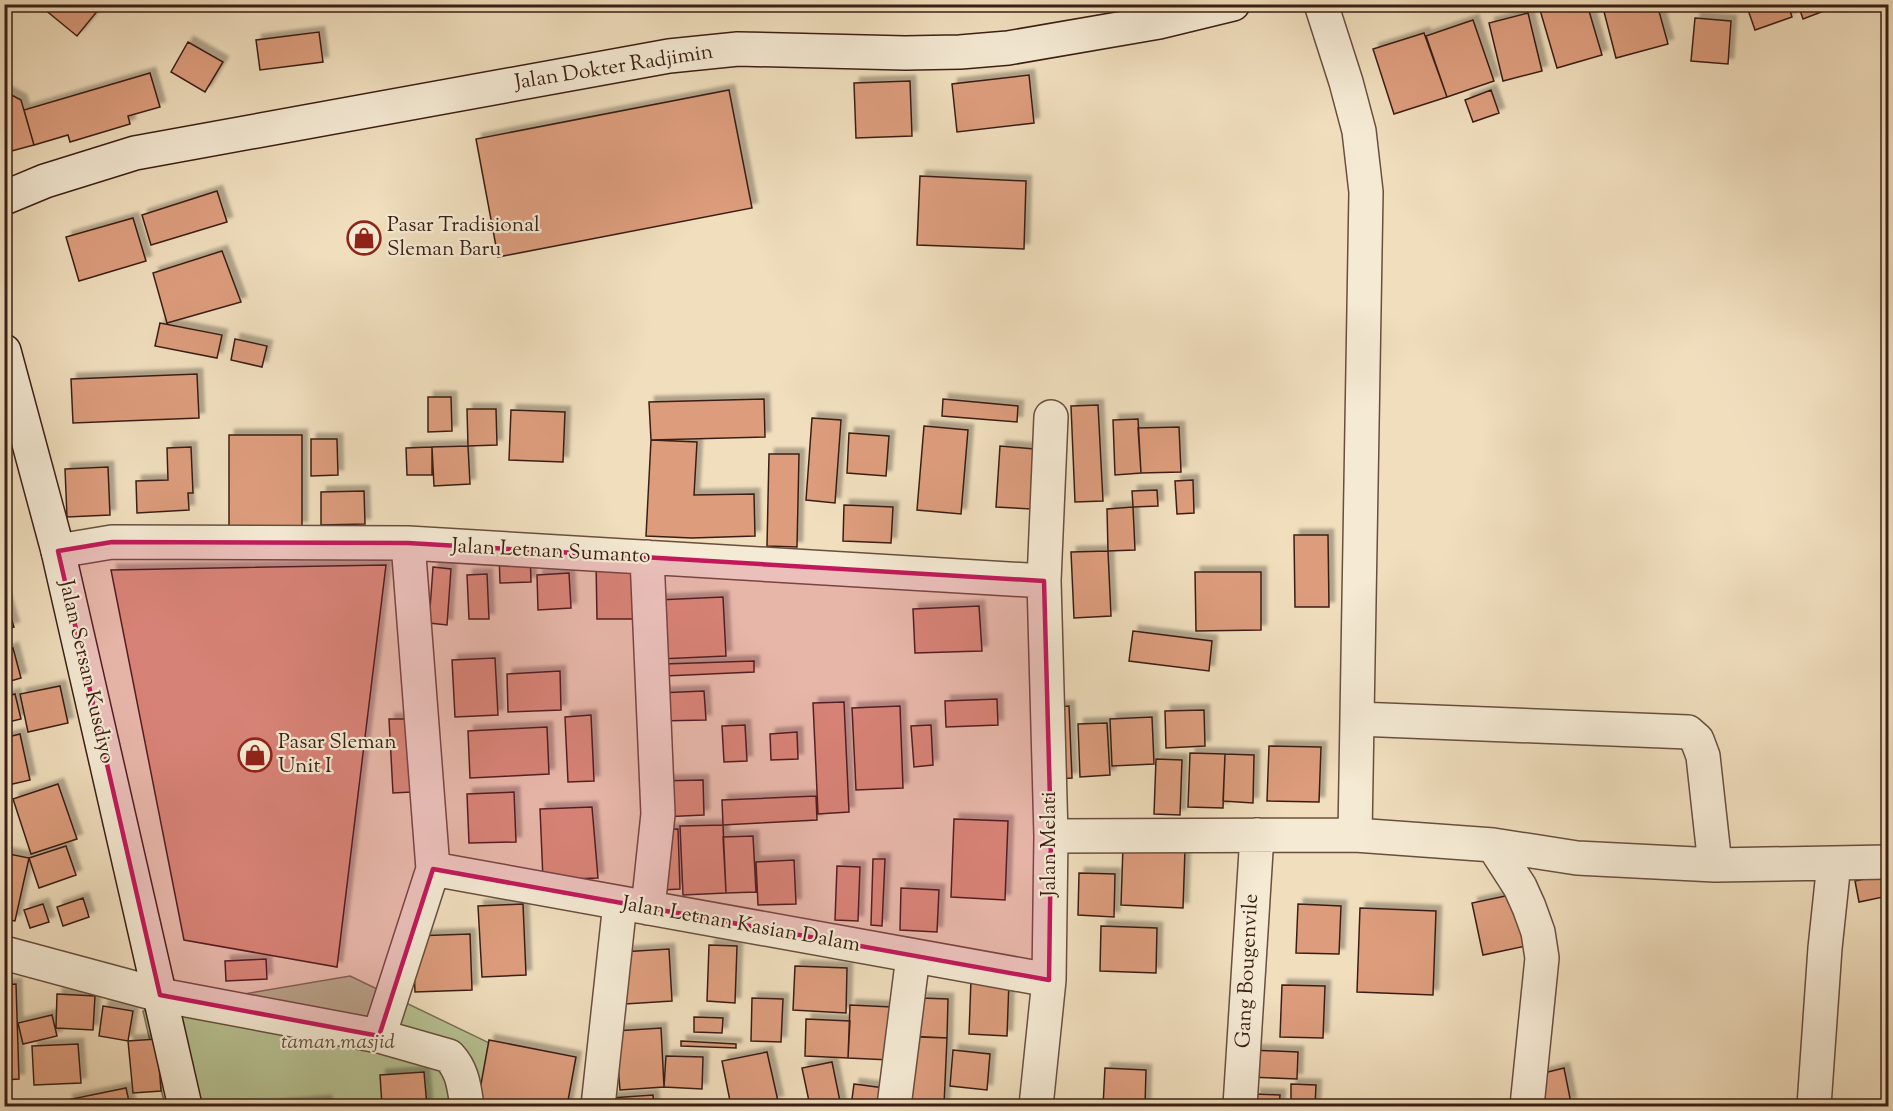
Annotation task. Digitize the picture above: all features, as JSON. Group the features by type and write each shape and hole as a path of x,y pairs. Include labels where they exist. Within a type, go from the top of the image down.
{"street":[{"name":"Jalan Dokter Radjimin","path":"4,198 45,182 135,153 669,56 738,49 960,52 1008,48 1159,22 1233,4"},
{"path":"1321,4 1359,131 1366,192 1355,835"},
{"name":"Jalan Sersan Kusdiyo","path":"4,351 58,551 185,1107"},
{"name":"Jalan Melati","path":"1035,1107 1049,980 1052,836 1044,581 1052,417"},
{"name":"Jalan Letnan Sumanto","path":"58,551 112,542 408,543 1044,581"},
{"path":"380,1036 433,869 408,543"},
{"path":"598,1107 634,905 658,814 647,557"},
{"path":"1357,719 1688,732 1698,740 1704,756 1715,865"},
{"name":"Gang Bougenvile","path":"1240,1107 1257,835"},
{"path":"1052,836 1355,835 1493,845 1577,858 1715,865 1888,862"},
{"path":"1493,845 1520,887 1532,915 1542,958 1527,1107"},
{"path":"1814,1107 1825,948 1834,863"},
{"name":"Jalan Letnan Kasian Dalam","path":"433,869 1049,980"},
{"path":"4,953 160,995 380,1036 449,1056 457,1065 462,1076 467,1107"},
{"path":"894,1107 913,956"}],"highlighted area":[{"path":"112,542 408,543 1044,581 1051,836 1049,980 433,869 379,1036 160,995 58,551"}],"green space":[{"name":"taman masjid","path":"350,976 535,1065 533,1106 165,1106 143,1011"}],"building":[{"path":"38,4 103,4 77,36"},
{"path":"1558,4 1587,4 1602,55 1557,68 1540,10"},
{"path":"1602,4 1657,4 1668,44 1616,58"},
{"path":"1746,4 1788,4 1792,17 1755,30"},
{"path":"1798,4 1842,4 1803,19"},
{"path":"1853,4 1870,4 1855,10"},
{"path":"1528,13 1542,71 1503,81 1489,23"},
{"path":"1695,18 1731,21 1728,64 1691,61"},
{"path":"1473,20 1494,81 1447,97 1426,36"},
{"path":"319,32 323,62 260,70 256,40"},
{"path":"1424,33 1447,97 1394,114 1373,49"},
{"path":"188,42 223,62 205,92 171,72"},
{"path":"150,73 160,107 128,116 130,124 70,142 68,135 34,145 24,110"},
{"path":"1029,75 1034,123 957,132 952,84"},
{"path":"910,81 912,136 856,138 854,83"},
{"path":"729,90 752,208 498,257 476,139"},
{"path":"1491,90 1499,113 1473,122 1465,100"},
{"path":"4,91 21,100 34,145 4,153"},
{"path":"920,176 1026,181 1024,249 917,245"},
{"path":"217,191 227,222 151,245 142,215"},
{"path":"133,218 146,261 79,281 66,237"},
{"path":"222,251 241,302 167,323 153,273"},
{"path":"160,323 222,335 217,358 155,346"},
{"path":"235,339 267,346 262,367 231,360"},
{"path":"197,374 199,418 73,423 71,379"},
{"path":"428,397 451,397 452,431 428,432"},
{"path":"764,399 765,437 651,440 649,402"},
{"path":"943,399 1018,406 1017,422 942,416"},
{"path":"1098,405 1103,501 1075,502 1071,406"},
{"path":"467,409 496,409 497,445 468,446"},
{"path":"511,410 565,412 563,462 509,460"},
{"path":"812,418 841,420 835,503 806,500"},
{"path":"1138,419 1141,473 1115,475 1113,420"},
{"path":"924,426 968,430 961,514 917,510"},
{"path":"1179,427 1181,472 1141,473 1138,428"},
{"path":"849,433 889,436 886,476 847,473"},
{"path":"229,435 302,435 302,527 229,526"},
{"path":"311,439 337,439 338,475 311,476"},
{"path":"651,440 697,442 694,495 754,494 755,536 692,538 646,536"},
{"path":"468,446 470,484 434,486 432,447"},
{"path":"1000,446 1034,449 1031,509 996,507"},
{"path":"191,447 193,493 188,493 189,510 137,513 136,481 168,480 167,448"},
{"path":"432,447 432,475 407,475 406,448"},
{"path":"769,454 799,454 797,547 767,546"},
{"path":"108,467 110,515 67,517 65,469"},
{"path":"1193,480 1194,513 1177,514 1175,481"},
{"path":"1157,490 1158,506 1133,507 1132,491"},
{"path":"364,491 365,524 321,525 321,492"},
{"path":"844,505 893,507 891,543 843,541"},
{"path":"1133,507 1135,550 1108,551 1107,509"},
{"path":"1294,535 1328,535 1329,607 1295,607"},
{"path":"1108,551 1111,616 1074,618 1071,552"},
{"path":"530,552 531,582 500,583 499,553"},
{"path":"638,560 639,619 597,619 596,561"},
{"name":"Pasar Sleman Unit I","path":"386,565 337,967 184,940 111,570"},
{"path":"433,567 451,569 447,625 429,623"},
{"path":"1195,572 1261,572 1261,630 1196,631"},
{"path":"569,573 571,608 538,610 537,575"},
{"path":"487,574 489,619 469,619 467,575"},
{"path":"4,595 14,627 4,630"},
{"path":"723,597 726,656 660,659 657,600"},
{"path":"979,606 982,651 915,653 913,609"},
{"path":"1133,631 1212,641 1209,671 1129,661"},
{"path":"13,648 21,678 4,683 4,651"},
{"path":"495,658 498,715 455,717 452,660"},
{"path":"754,661 754,672 665,676 664,664"},
{"path":"560,671 561,710 508,712 507,674"},
{"path":"60,686 68,723 28,732 20,694"},
{"path":"704,691 706,720 659,721 657,693"},
{"path":"15,694 21,719 4,723 4,697"},
{"path":"997,699 998,725 946,727 945,701"},
{"path":"844,702 849,812 818,814 813,703"},
{"path":"900,706 903,788 856,790 852,708"},
{"path":"1069,706 1072,778 1057,779 1054,707"},
{"path":"1204,710 1205,746 1166,748 1165,711"},
{"path":"591,715 594,781 568,782 565,717"},
{"path":"1152,717 1154,764 1112,766 1110,719"},
{"path":"389,719 407,719 411,792 393,793"},
{"path":"1107,723 1110,775 1080,777 1078,724"},
{"path":"745,725 747,761 724,762 722,726"},
{"path":"931,725 933,765 914,767 911,726"},
{"path":"547,727 549,774 470,778 468,731"},
{"path":"797,732 798,759 771,760 770,734"},
{"path":"20,734 30,780 4,786 4,738"},
{"path":"1269,746 1321,747 1319,802 1267,801"},
{"path":"1190,753 1225,754 1223,808 1188,807"},
{"path":"1225,754 1254,755 1253,803 1223,801"},
{"path":"1156,759 1182,760 1180,815 1154,814"},
{"path":"703,780 704,815 661,817 659,781"},
{"path":"58,784 77,839 31,854 13,799"},
{"path":"514,792 516,842 469,843 467,794"},
{"path":"816,796 817,820 723,825 722,800"},
{"path":"592,807 598,878 543,880 540,809"},
{"path":"954,819 1008,821 1005,900 951,897"},
{"path":"723,825 726,893 683,895 680,826"},
{"path":"678,829 680,889 661,890 658,830"},
{"path":"753,836 756,892 726,893 723,837"},
{"path":"66,846 76,875 39,888 29,858"},
{"path":"1123,846 1185,849 1183,908 1121,905"},
{"path":"4,853 29,858 15,921 4,919"},
{"path":"873,859 885,859 882,926 871,925"},
{"path":"794,860 796,904 758,905 756,862"},
{"path":"837,866 860,867 858,921 835,920"},
{"path":"1079,873 1115,874 1114,917 1078,915"},
{"path":"1888,874 1888,896 1859,902 1855,881"},
{"path":"901,888 939,890 937,932 900,930"},
{"path":"1515,894 1526,946 1483,955 1472,903"},
{"path":"83,898 89,917 63,926 57,907"},
{"path":"43,904 49,922 30,928 24,910"},
{"path":"523,904 526,975 482,977 478,906"},
{"path":"1298,904 1341,906 1339,954 1296,953"},
{"path":"1360,908 1436,911 1433,995 1357,992"},
{"path":"1101,926 1157,928 1156,973 1100,971"},
{"path":"470,934 472,990 415,992 413,936"},
{"path":"709,945 737,946 735,1003 707,1001"},
{"path":"669,949 672,1001 625,1004 621,952"},
{"path":"266,959 267,979 226,981 225,961"},
{"path":"795,966 847,968 846,1013 793,1010"},
{"path":"971,979 1009,981 1007,1036 969,1034"},
{"path":"16,984 19,1079 4,1080 4,985"},
{"path":"1282,985 1325,986 1323,1038 1280,1037"},
{"path":"57,994 95,996 93,1030 56,1028"},
{"path":"752,998 783,999 781,1042 751,1041"},
{"path":"921,998 948,999 947,1038 920,1037"},
{"path":"850,1005 892,1007 890,1060 848,1058"},
{"path":"103,1006 133,1011 128,1041 99,1036"},
{"path":"52,1015 57,1036 23,1044 18,1023"},
{"path":"694,1017 723,1018 722,1033 694,1032"},
{"path":"806,1019 850,1021 848,1058 805,1056"},
{"path":"661,1028 664,1087 620,1090 615,1031"},
{"path":"907,1036 947,1038 944,1105 905,1104"},
{"path":"157,1039 161,1091 133,1093 128,1041"},
{"path":"489,1040 576,1057 567,1106 477,1106"},
{"path":"681,1041 736,1044 736,1048 681,1046"},
{"path":"78,1044 81,1083 34,1085 32,1046"},
{"path":"953,1050 990,1054 987,1090 950,1086"},
{"path":"1250,1050 1298,1052 1297,1079 1249,1077"},
{"path":"767,1052 778,1101 751,1106 731,1106 722,1061"},
{"path":"666,1056 703,1057 702,1089 664,1087"},
{"path":"832,1062 841,1106 810,1106 802,1068"},
{"path":"1105,1068 1146,1070 1145,1106 1103,1106"},
{"path":"1564,1068 1571,1103 1542,1106 1536,1075"},
{"path":"424,1072 427,1106 382,1106 380,1075"},
{"path":"854,1084 892,1089 889,1106 851,1106"},
{"path":"1291,1084 1316,1085 1315,1106 1291,1106"},
{"path":"126,1088 130,1106 69,1106 67,1100"},
{"path":"1255,1094 1280,1095 1279,1106 1255,1106"},
{"path":"653,1095 654,1106 611,1106 611,1098"},
{"path":"326,1101 327,1106 277,1106 277,1105"}],"place":[{"name":"Pasar Tradisional Sleman Baru","path":"364,238"},
{"name":"Pasar Sleman Unit I","path":"255,755"}]}
